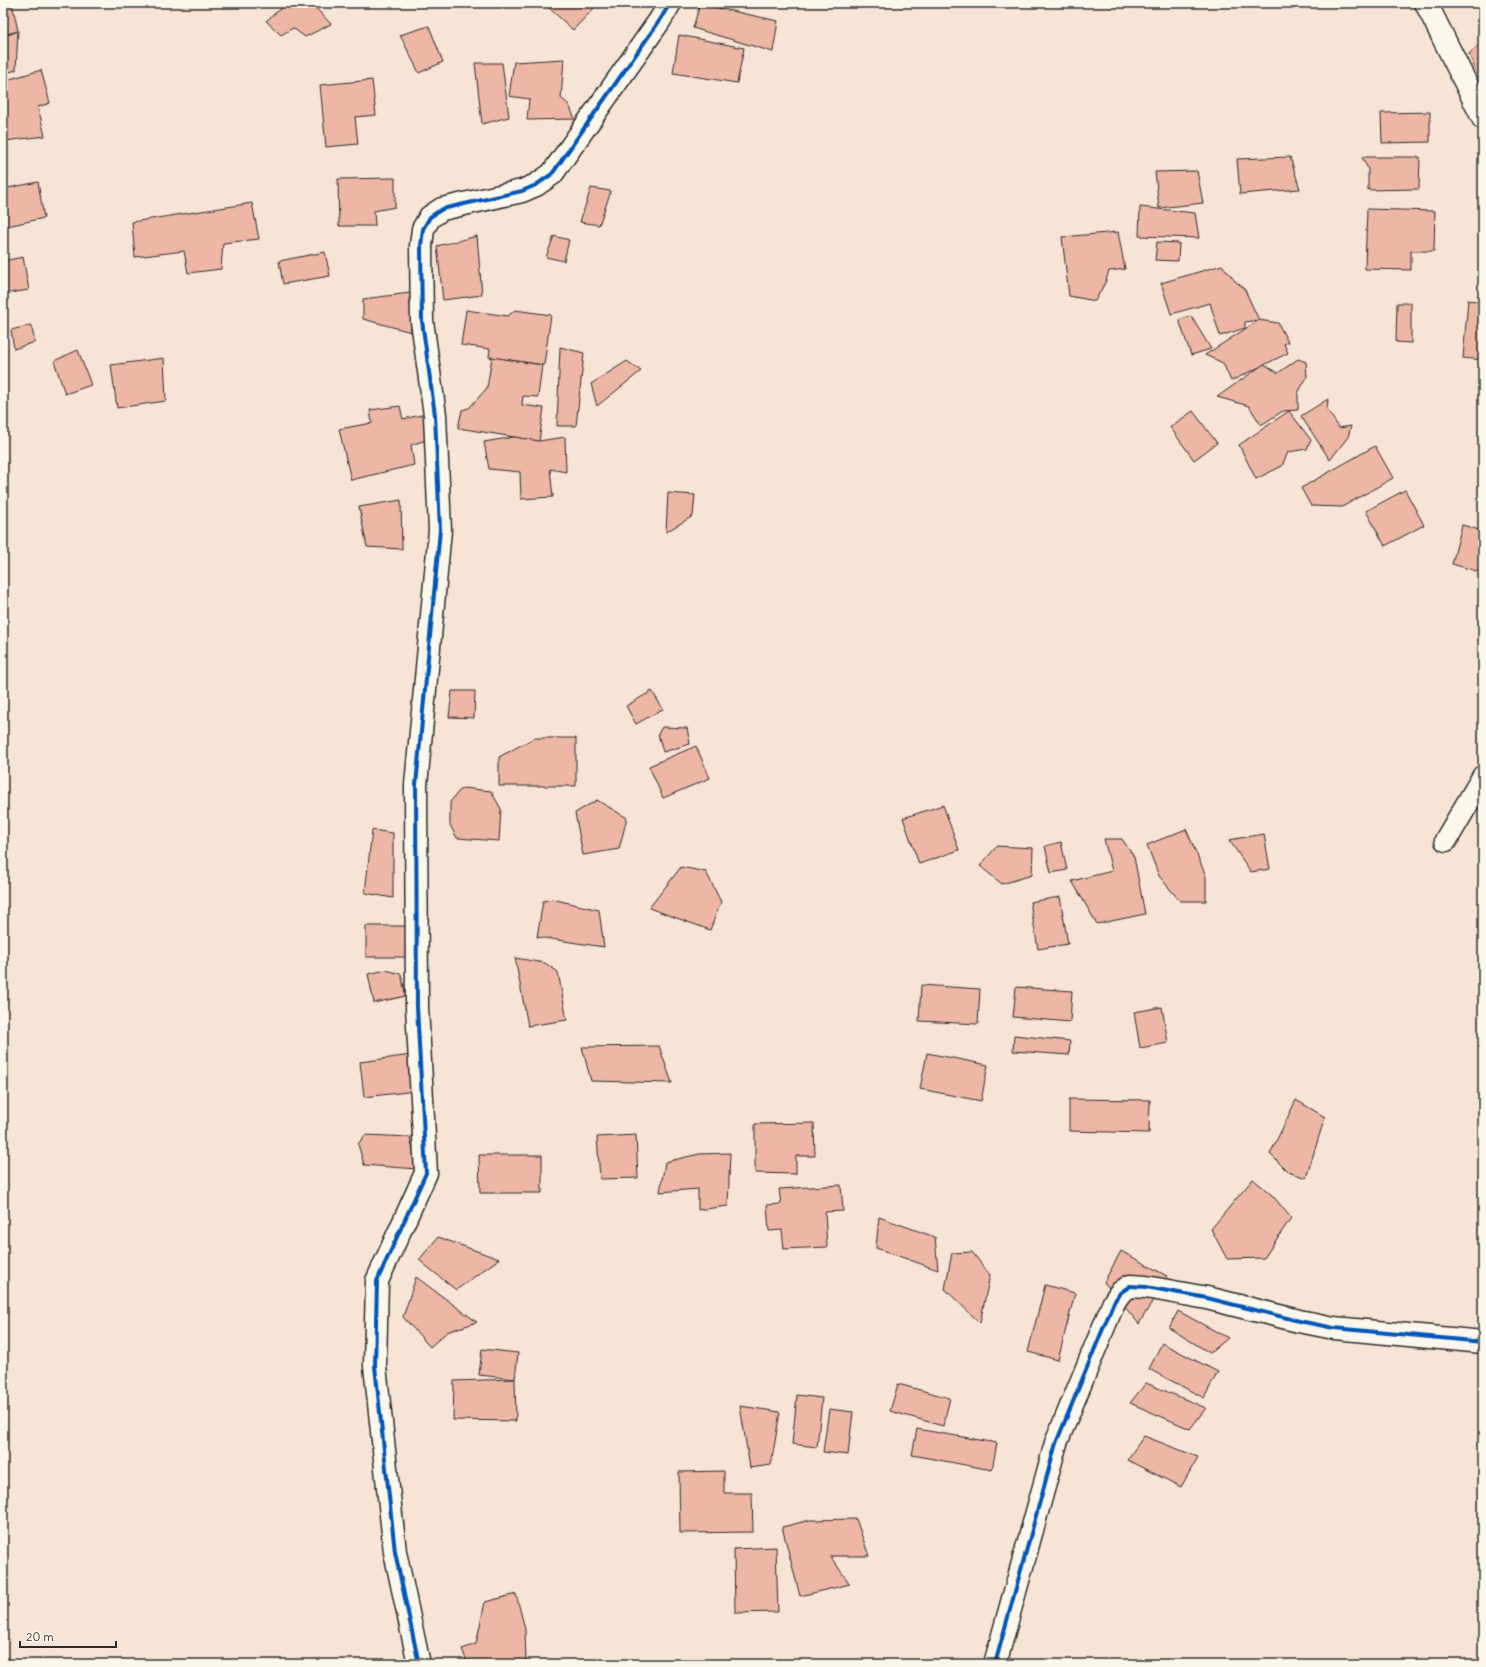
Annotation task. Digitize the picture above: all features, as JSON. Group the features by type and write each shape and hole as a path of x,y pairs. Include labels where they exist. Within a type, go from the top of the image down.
{"street":[{"path":"419,1664 395,1552 375,1366 377,1281 426,1173 417,1008 416,785 440,530 435,416 422,321 421,246 423,229 430,217 442,209 522,191 536,185 552,174 660,20 670,3"},
{"path":"1426,3 1483,118"},
{"path":"1446,840 1483,777"},
{"path":"995,1664 1056,1443 1114,1302 1120,1292 1130,1286 1146,1287 1207,1298 1299,1321 1334,1328 1483,1342"}],"building":[{"path":"3,3 12,3 18,31 3,35"},
{"path":"287,3 311,3 331,24 305,37 293,28 281,35 266,21"},
{"path":"552,3 599,3 573,30 548,7"},
{"path":"700,4 778,21 773,52 693,28"},
{"path":"429,26 443,62 419,73 400,35"},
{"path":"18,31 16,70 3,74 3,37"},
{"path":"679,35 744,48 737,83 673,73"},
{"path":"1483,41 1483,89 1469,54"},
{"path":"564,59 561,98 569,105 575,119 527,120 529,99 509,96 514,62"},
{"path":"475,63 502,63 509,117 482,124"},
{"path":"41,70 50,103 38,107 45,136 5,141 3,136 3,81"},
{"path":"372,80 376,115 355,117 358,144 326,147 320,85"},
{"path":"1430,112 1430,142 1382,143 1381,113"},
{"path":"1290,157 1300,189 1240,194 1237,159"},
{"path":"1362,157 1420,157 1419,189 1368,190 1368,169"},
{"path":"1197,171 1203,203 1159,208 1155,172"},
{"path":"395,178 395,207 374,211 375,226 339,226 338,179"},
{"path":"38,182 44,218 3,227 3,189"},
{"path":"591,188 611,191 599,225 580,222"},
{"path":"252,203 259,239 223,243 221,269 188,273 184,251 135,257 132,222"},
{"path":"1140,207 1195,213 1199,238 1139,236"},
{"path":"1367,209 1435,211 1434,251 1411,251 1411,270 1365,269"},
{"path":"1118,232 1125,269 1109,271 1105,283 1095,301 1069,296 1062,237"},
{"path":"477,236 482,295 443,300 437,246"},
{"path":"554,236 569,240 564,261 546,257"},
{"path":"1157,242 1179,243 1178,261 1155,260"},
{"path":"325,252 330,276 283,284 279,261"},
{"path":"23,257 29,290 3,294 3,261"},
{"path":"1222,265 1235,281 1244,288 1259,320 1245,322 1245,328 1220,336 1210,303 1171,314 1161,283"},
{"path":"410,293 411,332 363,319 363,299"},
{"path":"1468,300 1483,302 1483,360 1463,358"},
{"path":"1397,303 1411,303 1411,343 1396,342"},
{"path":"466,310 508,316 515,310 551,315 544,365 489,357 490,349 461,345"},
{"path":"1191,316 1211,349 1191,355 1179,320"},
{"path":"1259,320 1278,323 1288,342 1284,344 1288,353 1231,381 1223,363 1205,355"},
{"path":"31,325 35,342 14,349 11,330"},
{"path":"560,347 584,353 576,426 557,426"},
{"path":"78,350 91,385 65,394 54,361"},
{"path":"492,357 542,365 538,397 523,396 522,405 544,408 539,441 458,428 462,410 469,408 487,388"},
{"path":"164,358 166,401 117,408 111,365"},
{"path":"1298,359 1306,362 1307,377 1298,393 1298,410 1283,411 1261,425 1249,406 1217,397 1264,364 1278,373"},
{"path":"627,361 641,371 597,406 591,384"},
{"path":"1328,399 1327,409 1339,428 1351,426 1348,437 1330,460 1301,416"},
{"path":"400,406 403,419 426,414 432,438 411,445 414,465 351,480 339,429 372,423 370,410"},
{"path":"1193,411 1217,443 1194,460 1170,427"},
{"path":"1289,411 1311,440 1307,449 1288,452 1282,466 1256,479 1239,445"},
{"path":"514,437 539,441 565,437 566,472 550,469 553,497 521,499 520,472 489,469 484,442"},
{"path":"1375,446 1393,478 1342,507 1311,506 1301,488"},
{"path":"1405,490 1424,525 1385,546 1366,511"},
{"path":"668,493 695,495 693,516 666,532"},
{"path":"401,500 402,549 367,547 359,507"},
{"path":"1462,525 1483,531 1483,573 1452,564"},
{"path":"452,691 475,691 474,718 449,717"},
{"path":"652,691 663,709 636,724 626,706"},
{"path":"662,727 687,728 690,744 663,752 658,734"},
{"path":"534,738 576,738 576,786 499,786 499,757"},
{"path":"696,746 710,778 663,798 649,766"},
{"path":"463,788 491,791 501,809 499,841 457,838 450,825 450,802"},
{"path":"597,800 627,818 619,849 583,855 575,813"},
{"path":"943,805 959,850 919,864 903,818"},
{"path":"1186,829 1206,876 1206,901 1180,901 1159,876 1147,845"},
{"path":"372,830 393,833 393,898 365,893"},
{"path":"1264,834 1270,869 1251,872 1229,840"},
{"path":"1104,839 1122,839 1134,857 1145,914 1097,924 1072,881 1112,871"},
{"path":"1061,842 1067,870 1051,873 1045,846"},
{"path":"997,846 1033,848 1032,875 1002,884 980,866"},
{"path":"681,867 706,872 721,902 710,930 649,908"},
{"path":"1060,897 1068,944 1038,949 1030,902"},
{"path":"552,899 599,910 604,947 537,937 543,901"},
{"path":"366,926 410,926 410,957 366,957"},
{"path":"515,958 545,963 558,972 567,1020 528,1026"},
{"path":"386,970 401,974 406,996 374,1003 368,974"},
{"path":"921,985 980,989 978,1024 919,1021"},
{"path":"1016,987 1072,991 1070,1022 1013,1017"},
{"path":"1162,1007 1168,1043 1140,1048 1134,1012"},
{"path":"1014,1035 1070,1041 1069,1055 1013,1051"},
{"path":"659,1046 672,1083 591,1081 582,1047"},
{"path":"927,1053 988,1065 981,1101 920,1089"},
{"path":"411,1055 416,1091 364,1097 360,1062"},
{"path":"1069,1099 1150,1100 1149,1133 1069,1131"},
{"path":"1296,1100 1325,1117 1306,1178 1288,1172 1270,1154"},
{"path":"814,1123 815,1156 796,1156 796,1174 755,1173 755,1124"},
{"path":"365,1135 410,1137 417,1169 364,1165 358,1144"},
{"path":"636,1135 638,1178 600,1179 597,1137"},
{"path":"730,1153 728,1206 698,1210 698,1189 660,1192 665,1162 699,1154"},
{"path":"479,1155 542,1155 542,1193 480,1193"},
{"path":"1253,1179 1273,1196 1291,1218 1264,1258 1227,1259 1211,1229"},
{"path":"841,1185 843,1211 825,1212 827,1247 784,1249 782,1230 769,1231 767,1205 781,1204 779,1189"},
{"path":"879,1217 935,1237 938,1270 876,1248"},
{"path":"438,1237 499,1259 456,1290 419,1260"},
{"path":"1121,1251 1167,1276 1139,1324 1104,1282"},
{"path":"972,1252 990,1275 980,1323 945,1289 952,1253"},
{"path":"416,1277 477,1322 447,1332 430,1347 403,1317"},
{"path":"1045,1285 1075,1293 1058,1360 1028,1352"},
{"path":"1178,1311 1228,1338 1210,1353 1169,1328"},
{"path":"1162,1343 1218,1372 1204,1398 1149,1369"},
{"path":"482,1349 518,1353 515,1379 479,1375"},
{"path":"515,1379 516,1421 453,1420 454,1381"},
{"path":"1146,1383 1206,1408 1190,1429 1130,1403"},
{"path":"898,1384 950,1398 943,1426 890,1411"},
{"path":"797,1395 822,1398 817,1447 792,1444"},
{"path":"740,1406 780,1412 771,1465 750,1468"},
{"path":"829,1409 853,1412 848,1455 823,1452"},
{"path":"917,1429 997,1443 992,1470 912,1455"},
{"path":"1144,1436 1198,1457 1181,1487 1127,1460"},
{"path":"724,1471 724,1493 752,1493 753,1532 680,1533 679,1472"},
{"path":"856,1519 869,1556 830,1556 850,1584 800,1596 782,1527 810,1520"},
{"path":"776,1547 778,1612 735,1613 734,1549"},
{"path":"516,1594 525,1629 526,1664 468,1664 462,1649 476,1644 485,1602"}],"cycle path":[{"path":"419,1664 395,1552 375,1366 377,1281 426,1173 417,1007 416,785 440,530 435,415 422,321 421,246 423,229 430,217 442,209 522,191 536,185 552,174 660,20 670,3"},
{"path":"995,1664 1056,1443 1114,1302 1120,1293 1130,1286 1146,1287 1207,1298 1299,1321 1334,1328 1483,1342"}]}
